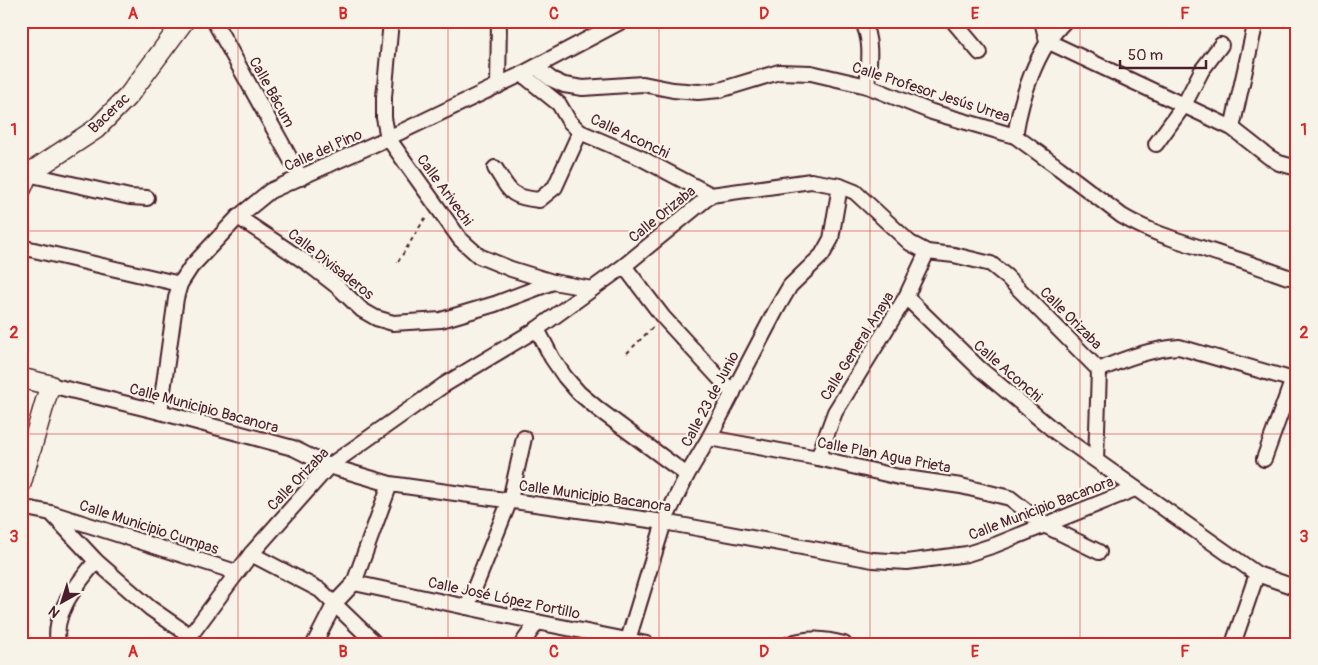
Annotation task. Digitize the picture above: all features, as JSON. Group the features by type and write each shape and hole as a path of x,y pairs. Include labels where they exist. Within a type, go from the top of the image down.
{"street":[{"name":"Bacerac","path":"24,179 96,129 129,95 184,21"},
{"name":"Calle Bácum","path":"214,21 301,178"},
{"name":"Calle Arivechi","path":"391,21 384,97 384,118 388,138 460,239 479,256 511,269 553,282 592,289"},
{"path":"498,86 499,21"},
{"name":"Calle del Pino","path":"160,412 176,298 180,284 191,267 238,217 270,191 498,86 622,21"},
{"path":"862,21 868,31 870,46 867,86"},
{"path":"953,21 980,52"},
{"path":"1042,21 1048,42 1232,128 1269,157 1279,163 1297,168"},
{"path":"1015,136 1018,117 1037,62 1056,30 1065,21"},
{"path":"1232,128 1256,21"},
{"path":"1156,144 1184,105 1202,70 1221,45"},
{"name":"Calle Profesor Jesús Urrea","path":"536,67 551,79 564,85 583,88 643,84 673,90 698,92 720,90 779,72 811,73 867,86 932,112 1015,136 1132,222 1168,238 1288,277"},
{"name":"Calle Aconchi","path":"522,74 559,104 569,120 580,132 641,158 711,195"},
{"path":"495,168 511,192 522,198 539,200 555,187 580,132"},
{"path":"24,179 130,197 148,198"},
{"name":"Calle Orizaba","path":"187,639 236,572 329,466 444,386 538,329 624,266 711,195 811,181 840,186 855,192 910,243 927,252 954,255 991,264 1007,277 1099,370 1144,352 1164,348 1179,348 1295,380"},
{"name":"Calle 23 de Junio","path":"628,640 664,522 687,475 709,438 760,339 790,286 822,255 831,239 840,186"},
{"name":"Calle Divisaderos","path":"238,217 307,263 338,287 362,310 376,318 393,323 441,320 495,304 553,282"},
{"path":"21,246 180,284"},
{"name":"Calle General Anaya","path":"818,458 835,412 906,297 927,252"},
{"path":"624,266 662,317 733,393"},
{"name":"Calle Aconchi","path":"906,297 980,369 1034,415 1096,460"},
{"path":"538,329 556,364 579,393 687,475"},
{"path":"1099,370 1096,460 1257,574 1297,588"},
{"path":"21,378 50,385 21,484"},
{"path":"1264,459 1295,380"},
{"name":"Calle Municipio Bacanora","path":"50,385 293,448 329,466 390,484 664,522 873,560 908,562 967,554 995,546 1135,489"},
{"path":"467,607 510,500 524,438"},
{"name":"Calle Plan Agua Prieta","path":"709,438 818,458 899,477 961,486 1010,498 1044,525 1099,552"},
{"path":"314,644 335,603 354,583 390,484"},
{"name":"Calle Municipio Cumpas","path":"21,507 52,513 236,572"},
{"name":"Calle Municipio Cumpas","path":"52,513 96,561 187,639"},
{"path":"251,554 320,590 376,644"},
{"path":"58,644 58,626 64,606 96,561"},
{"path":"1233,644 1257,574"},
{"name":"Calle José López Portillo","path":"354,583 647,644"},
{"path":"522,644 537,622"},
{"path":"789,644 802,639 814,638 844,644"}],"path":[{"path":"398,262 434,204"},
{"path":"627,352 662,317"}]}
